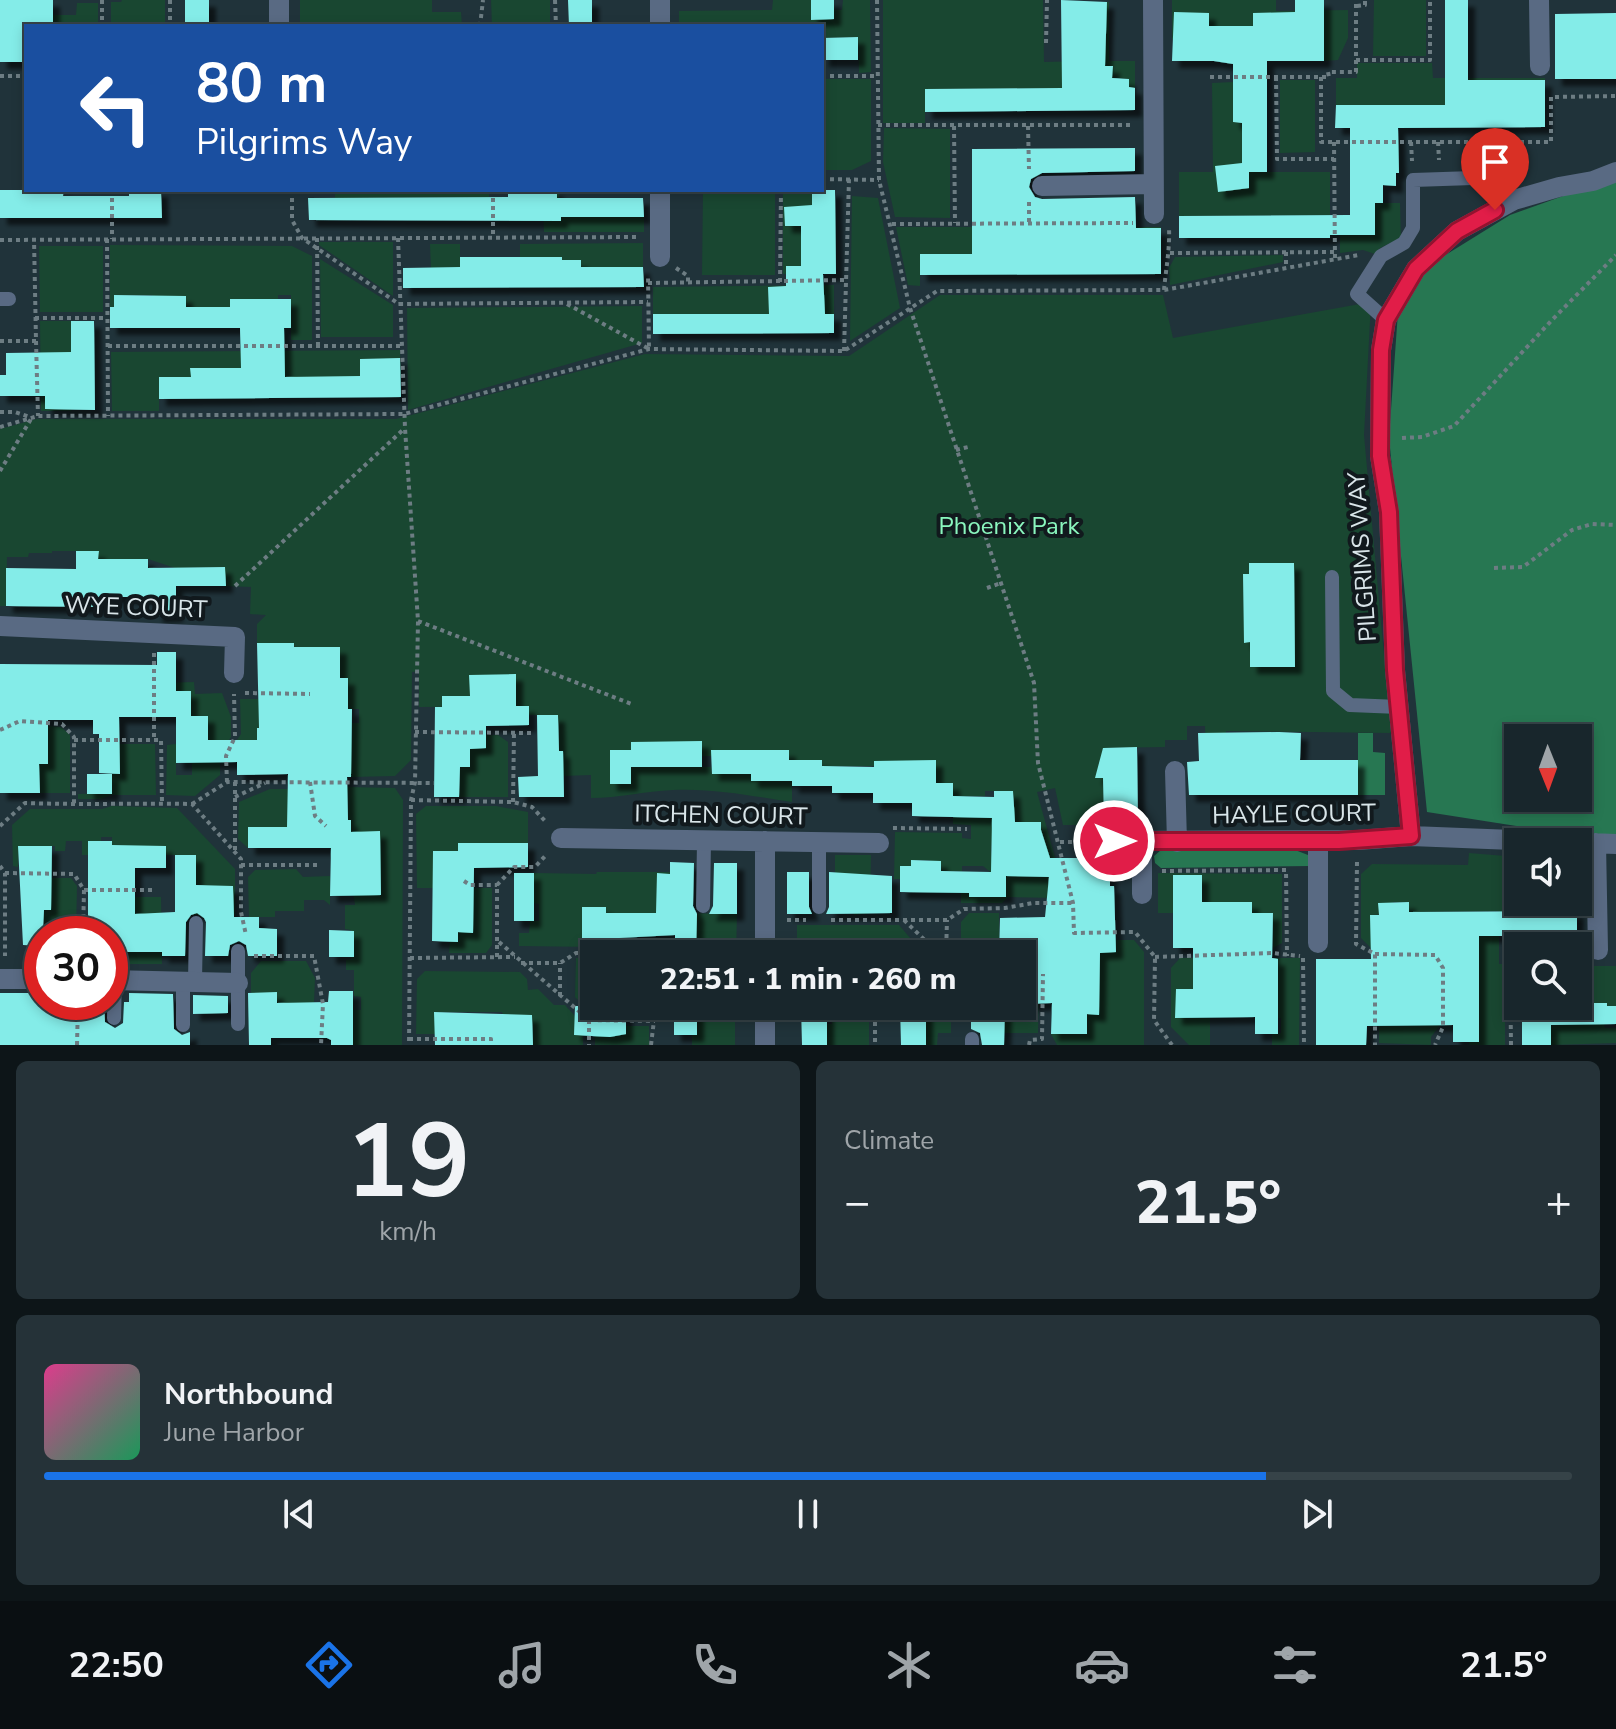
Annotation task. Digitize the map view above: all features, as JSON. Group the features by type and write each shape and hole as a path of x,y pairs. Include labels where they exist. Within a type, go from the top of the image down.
{"street":[{"path":"279,0 279,24"},
{"path":"660,0 660,24"},
{"path":"1153,0 1155,220"},
{"path":"1539,0 1540,66"},
{"name":"PILGRIMS WAY","path":"1411,836 1395,670 1389,512 1380,439 1381,350 1386,320 1416,269 1457,231 1514,200 1593,181 1616,172"},
{"path":"1042,186 1153,184"},
{"path":"654,262 660,232 660,192"},
{"name":"WYE COURT","path":"0,626 235,637 234,683"},
{"name":"HAYLE COURT","path":"1175,771 1177,842"},
{"name":"ITCHEN COURT","path":"561,838 819,842 885,836"},
{"name":"HAYLE COURT","path":"1114,841 1318,841 1411,836 1606,844"},
{"path":"765,841 765,940"},
{"path":"1142,841 1142,894"},
{"path":"1318,841 1318,943"},
{"path":"1598,950 1606,844"},
{"path":"2,979 24,979"},
{"path":"128,980 238,983"},
{"path":"765,1020 765,1045"}],"lane":[{"path":"1386,320 1357,294 1381,256 1404,243 1413,228 1413,180 1473,178"},
{"path":"1332,577 1333,691 1350,705 1399,707"},
{"path":"703,906 704,841"},
{"path":"819,842 819,916"},
{"path":"183,1025 196,923"},
{"path":"238,954 238,1024"}],"path":[{"path":"102,0 102,24"},
{"path":"170,0 170,24"},
{"path":"480,24 483,0"},
{"path":"555,0 556,24"},
{"path":"877,0 879,180 910,308 1034,683 1038,763 1073,903 1074,933 1135,932 1155,957 1154,1020 1172,1045"},
{"path":"1046,43 1047,0"},
{"path":"1210,77 1329,77 1328,72 1356,72 1356,3 1365,5 1365,0"},
{"path":"1356,60 1430,60 1430,0"},
{"path":"0,76 24,76"},
{"path":"824,76 878,76"},
{"path":"1276,77 1277,159 1334,159"},
{"path":"1321,77 1321,142 1551,142 1551,97 1616,96"},
{"path":"878,125 1153,125"},
{"path":"954,126 955,223"},
{"path":"1334,142 1335,260"},
{"path":"824,179 879,180"},
{"path":"844,351 849,179"},
{"path":"108,416 107,318 112,192"},
{"path":"292,192 292,220 302,238 399,304 648,302"},
{"path":"493,192 493,238"},
{"path":"780,282 781,192"},
{"path":"892,224 1155,220 1170,253 1164,290"},
{"path":"0,240 493,238 648,236 660,232"},
{"path":"317,238 318,346"},
{"path":"398,238 404,414 418,621 415,782 411,800 409,1042 491,1039 491,1045"},
{"path":"1286,252 1286,268"},
{"path":"1170,253 1335,252"},
{"path":"0,412 35,417 404,414 649,349 844,351 937,291 1164,290 1361,255 1376,264"},
{"path":"1380,439 1422,437 1454,426 1616,255"},
{"path":"649,349 648,283 654,262"},
{"path":"648,283 847,280"},
{"path":"565,302 649,349"},
{"path":"35,318 107,318"},
{"path":"0,471 35,417 36,341"},
{"path":"108,346 404,346"},
{"path":"0,427 35,417"},
{"path":"235,586 405,428"},
{"path":"956,450 968,447"},
{"path":"1494,568 1523,567 1572,530 1592,524 1616,525"},
{"path":"987,588 1001,583"},
{"path":"418,621 634,705"},
{"path":"154,634 154,740"},
{"path":"227,782 226,756 235,737 234,683 310,694"},
{"path":"0,730 20,721 62,724 74,740 74,805"},
{"path":"415,732 531,733"},
{"path":"513,802 514,733"},
{"path":"74,740 161,740 162,803"},
{"path":"235,781 235,852"},
{"path":"0,826 25,803 98,806 113,802 192,804 227,782 235,781 434,783"},
{"path":"235,797 267,782"},
{"path":"310,782 315,816 326,826"},
{"path":"411,800 513,802 532,807 561,838 535,867 514,867 497,885 497,957"},
{"path":"192,804 241,859 241,912 246,939 238,954 314,956 323,1004 321,1045"},
{"path":"885,836 967,829"},
{"path":"1358,840 1356,944 1375,954 1435,955 1443,968 1443,1027 1435,1045"},
{"path":"1059,842 1114,841"},
{"path":"241,865 318,865"},
{"path":"0,866 5,873 2,979"},
{"path":"1142,870 1286,870 1287,956"},
{"path":"5,873 74,874 84,890 83,916"},
{"path":"464,881 470,885 497,885"},
{"path":"84,890 154,890"},
{"path":"765,920 819,916 947,920 964,909 1073,903"},
{"path":"904,920 925,940"},
{"path":"946,940 947,920"},
{"path":"498,941 580,1013"},
{"path":"521,963 560,963 580,953"},
{"path":"1155,957 1258,953 1303,956 1304,1045"},
{"path":"1375,954 1375,1045"},
{"path":"410,958 515,957"},
{"path":"560,963 560,996"},
{"path":"1029,1045 1030,1040 1042,1039 1043,974"},
{"path":"77,1045 78,1020"},
{"path":"589,1045 589,1020 655,1021 651,1045"},
{"path":"875,1020 875,1045"},
{"path":"1511,1020 1511,1045"}],"green space":[{"path":"165,0 165,24 111,24 111,2"},
{"path":"300,0 432,0 432,12 461,12 462,24 300,24"},
{"path":"491,0 550,0 550,24 492,24"},
{"path":"773,0 811,0 812,10 842,10 843,0 870,0 871,72 859,73 858,37 824,38 824,24 679,24 679,11 772,10"},
{"path":"883,0 1043,0 1044,62 1086,61 1085,2 1109,2 1109,61 1135,61 1135,88 1129,87 1128,79 1114,78 1114,88 925,89 925,123 883,123"},
{"path":"1172,0 1276,0 1276,11 1348,10 1348,38 1338,60 1324,61 1324,38 1172,39"},
{"path":"1374,0 1426,0 1426,56 1373,56"},
{"path":"77,3 98,3 98,24 24,25 0,15 76,15"},
{"path":"1357,63 1432,63 1433,78 1545,78 1545,96 1455,105 1336,105 1336,78 1357,78"},
{"path":"824,79 871,79 871,161 852,170 824,170"},
{"path":"1280,80 1315,80 1315,152 1280,153"},
{"path":"1233,82 1233,110 1242,110 1242,172 1330,172 1330,215 1179,216 1179,172 1213,172 1212,83"},
{"path":"884,128 950,129 950,218 895,217 883,162"},
{"path":"1616,177 1616,835 1592,834 1592,828 1530,828 1427,812 1389,438 1398,312 1431,264 1510,215"},
{"path":"335,192 489,192 489,197 335,198"},
{"path":"542,192 559,192 559,217 644,217 644,232 544,232"},
{"path":"703,192 775,192 775,275 702,275"},
{"path":"783,192 812,192 813,256 801,256 801,272 813,274 783,274"},
{"path":"852,196 878,198 900,308 850,341"},
{"path":"1375,203 1400,203 1401,238 1380,248 1375,254 1363,250 1340,253 1340,235"},
{"path":"896,227 1161,227 1161,254 920,254 920,286 908,285"},
{"path":"319,242 393,242 393,296 319,245"},
{"path":"643,243 643,267 581,267 581,261 520,268 520,244"},
{"path":"430,244 460,244 460,267 431,268"},
{"path":"110,245 292,246 312,256 312,340 291,340 291,295 278,295 278,308 259,299 231,299 230,307 153,307 152,295 114,295 114,307 110,307"},
{"path":"39,246 103,246 103,312 40,312"},
{"path":"1283,255 1283,262 1170,285 1169,268 1175,257"},
{"path":"320,259 393,305 393,337 321,337"},
{"path":"834,285 834,314 653,314 653,287"},
{"name":"Phoenix Park","path":"940,295 1163,295 1173,338 1371,302 1364,435 1391,733 1226,731 1225,761 1206,761 1205,726 1187,726 1187,740 1165,740 1165,747 1103,748 1104,825 1063,825 1055,788 1037,792 1060,876 1059,898 1008,897 1002,903 961,903 961,893 969,893 969,897 1006,897 1006,876 1015,839 1013,791 985,791 985,796 953,796 953,783 912,783 889,766 833,766 822,774 822,760 792,769 751,750 712,750 712,756 640,756 610,750 610,784 631,784 631,767 711,767 712,774 751,774 792,781 792,802 703,790 591,798 591,775 563,776 554,759 559,748 558,715 529,715 528,706 419,707 419,671 412,672 411,760 395,776 351,777 351,750 343,739 352,738 352,723 359,723 359,709 348,709 348,678 340,678 340,647 305,647 295,652 294,643 257,643 257,624 266,615 250,614 251,587 225,586 225,567 175,568 148,559 98,559 98,551 29,553 28,557 7,557 6,606 0,606 0,429 37,419 396,419 645,354 849,356"},
{"path":"642,306 642,343 408,410 407,308"},
{"path":"40,321 71,321 71,411 41,411"},
{"path":"400,350 401,377 159,378 159,411 112,411 111,352"},
{"path":"194,682 195,694 222,693 231,717 231,737 220,754 220,775 195,796 166,795 167,745 176,744 176,775 192,775 192,763 202,762 191,716 161,691 161,683"},
{"path":"240,699 304,699 314,734 257,728 257,740 237,740 241,734"},
{"path":"48,726 61,727 70,735 70,793 40,793 39,764"},
{"path":"1358,733 1373,733 1373,752 1385,753 1385,795 1358,795"},
{"path":"498,735 508,742 508,797 459,797 460,767 470,767 470,740 456,736"},
{"path":"119,744 155,744 156,795 78,799 78,794 112,793 112,773"},
{"path":"347,787 395,788 403,800 402,1045 353,1045 350,1010 361,1010 361,997 354,996 354,970 346,970 346,960 351,959 351,930 345,929 345,905 355,905 351,876 351,821 343,821 348,818"},
{"path":"270,789 303,789 313,827 248,827 248,848 238,839 239,802"},
{"path":"112,806 177,808 235,869 235,915 191,915 201,885 196,885 196,855 166,855 166,846 136,846 111,856 112,837 101,837 101,845 93,855 82,855 82,841 66,841 65,851 55,851 55,846 19,846 18,867 13,866 12,825 30,809 102,809"},
{"path":"426,806 496,806 528,812 528,843 496,843 484,851 483,843 458,843 458,851 434,851 433,879 439,888 417,888 416,814"},
{"path":"953,817 994,818 991,851 994,875 983,866 962,866 962,871 930,871 930,860 911,860 911,866 900,866 900,879 894,879 895,832 962,833 962,838 971,839 971,825 953,824"},
{"path":"1161,850 1295,850 1308,855 1309,866 1161,868 1155,863 1154,856"},
{"path":"1469,853 1504,856 1504,915 1498,911 1409,912 1409,902 1393,902 1392,914 1371,915 1371,948 1361,938 1361,874 1372,864 1468,865"},
{"path":"835,855 871,855 870,913 854,915 854,874 835,874"},
{"path":"296,869 303,877 330,876 330,905 324,900 304,900 304,911 275,911 275,917 249,917 248,877 255,870"},
{"path":"670,872 670,913 737,914 736,940 696,940 696,923 623,913 596,913 596,940 580,940 580,947 519,946 519,933 529,933 530,921 539,921 539,904 534,903 534,873"},
{"path":"1158,873 1282,874 1282,943 1273,948 1273,913 1252,913 1252,902 1235,902 1235,913 1158,913"},
{"path":"51,878 71,878 77,886 76,916 37,916 37,910 51,909"},
{"path":"454,888 492,888 492,945 486,953 449,953"},
{"path":"131,897 161,897 162,964 128,964 128,952 131,952"},
{"path":"969,913 999,913 999,940 961,940 961,922"},
{"path":"797,925 899,925 911,939 911,940 797,940"},
{"path":"1469,932 1499,932 1499,964 1504,964 1505,1045 1469,1045 1469,1042 1479,1041 1479,942"},
{"path":"1094,940 1134,940 1144,952 1144,1045 1057,1045 1051,1034 1087,1034 1087,1014 1095,1014 1099,976"},
{"path":"576,958 580,958 580,1002 575,997"},
{"path":"1180,958 1242,958 1194,989 1176,989 1176,1017 1210,1018 1210,1045 1189,1045 1171,1027 1171,968"},
{"path":"1273,958 1300,958 1299,1045 1272,1045 1272,1034 1281,1033 1281,1018 1268,1018"},
{"path":"261,961 306,961 315,978 314,1002 251,1013 251,973"},
{"path":"1592,966 1616,966 1616,1012 1607,1012 1606,1003 1592,1003"},
{"path":"425,971 520,972 527,979 528,990 538,989 554,1005 565,1005 583,1025 583,1045 533,1045 532,1015 503,1015 502,1012 435,1012 435,1034 416,1034 417,979"},
{"path":"1036,980 1039,983 1038,1033 987,1033 992,1020 1036,1020"},
{"path":"1592,1014 1605,1028 1616,1028 1616,1043 1551,1045 1549,1020 1592,1020"},
{"path":"697,1020 735,1020 735,1045 692,1045 692,1035 697,1034"},
{"path":"832,1020 869,1020 869,1045 827,1045 827,1024 832,1024"},
{"path":"926,1020 951,1020 951,1033 938,1033 937,1045 917,1045 926,1033"},
{"path":"1440,1025 1431,1037 1431,1045 1379,1043 1379,1026"},
{"path":"595,1026 649,1026 649,1045 595,1045"}],"building":[{"path":"0,0 53,0 53,24 24,24 24,62 0,62"},
{"path":"185,0 209,0 209,24 185,24"},
{"path":"568,0 592,0 592,24 569,24"},
{"path":"811,0 834,0 834,19 811,20"},
{"path":"1061,0 1107,2 1105,66 1113,66 1112,78 1129,79 1129,87 1135,88 1135,110 925,112 925,89 1062,88"},
{"path":"1295,0 1324,0 1324,61 1267,61 1267,172 1249,172 1249,188 1218,192 1215,166 1242,163 1242,123 1233,122 1233,64 1172,61 1174,12 1209,13 1209,26 1253,26 1253,13 1295,12"},
{"path":"1445,0 1468,0 1468,80 1545,80 1545,127 1398,128 1399,173 1396,173 1396,186 1383,185 1383,203 1375,203 1375,235 1179,238 1179,216 1350,215 1350,128 1335,128 1336,105 1445,105"},
{"path":"1616,13 1616,79 1555,79 1555,14"},
{"path":"858,37 858,60 824,60 824,38"},
{"path":"1135,148 1135,171 1042,173 1031,179 1029,187 1035,197 1042,199 1135,197 1136,228 1161,228 1161,274 920,275 920,254 972,254 972,149"},
{"path":"0,190 64,192 63,196 129,196 129,192 161,192 162,218 0,218"},
{"path":"835,190 836,274 823,274 825,314 834,314 834,333 653,334 653,314 769,314 768,287 786,286 786,266 801,266 801,226 785,226 784,207 812,205 812,192"},
{"path":"508,192 557,192 557,198 643,198 644,217 561,217 561,221 309,220 308,198 508,197"},
{"path":"460,257 562,257 562,260 581,260 581,267 643,267 644,287 403,288 403,268 460,267"},
{"path":"114,295 186,296 186,307 230,307 230,299 291,299 291,328 284,328 285,377 360,376 360,359 400,358 401,397 159,399 159,377 191,377 190,368 241,368 240,328 110,328 110,307 114,307"},
{"path":"71,321 94,321 95,410 45,409 45,396 0,396 0,375 6,375 6,353 71,352"},
{"path":"76,551 99,551 98,559 148,559 148,568 225,567 226,586 176,586 176,615 156,616 156,597 99,597 99,607 6,606 6,568 76,569"},
{"path":"1249,563 1294,563 1295,667 1250,667 1250,642 1244,643 1243,574 1249,574"},
{"path":"257,643 340,647 340,678 348,678 348,709 352,709 351,777 347,777 348,820 351,820 351,832 380,831 381,895 330,896 331,848 248,848 248,827 287,827 288,774 237,775 237,762 176,763 176,717 119,717 120,774 99,773 99,734 93,734 93,720 48,720 48,764 39,764 40,793 0,793 0,664 157,665 157,652 176,652 176,691 191,691 191,716 208,716 208,740 257,740"},
{"path":"516,674 516,706 529,706 529,725 486,726 486,748 470,749 470,767 460,767 459,797 434,797 435,707 442,707 442,696 470,696 469,675"},
{"path":"537,715 558,715 564,797 519,797 518,777 538,776"},
{"path":"1198,733 1301,733 1300,760 1358,760 1358,795 1189,795 1187,762 1199,761"},
{"path":"702,741 702,767 631,767 631,784 610,784 610,750 631,750 631,742"},
{"path":"1137,747 1138,824 1104,825 1103,778 1095,778 1103,748"},
{"path":"711,750 789,750 789,760 822,760 822,766 874,767 874,761 936,760 936,783 953,783 953,796 994,797 994,791 1013,791 1015,822 1041,822 1050,858 1110,858 1116,952 1100,953 1099,1015 1087,1014 1087,1034 1051,1034 1052,1003 1036,1004 1036,940 999,940 1000,918 1045,917 1049,877 1006,876 1006,897 900,892 900,866 911,866 911,860 941,861 941,871 991,872 992,818 912,816 912,803 873,803 873,793 832,793 832,786 792,786 792,781 751,781 751,774 712,774"},
{"path":"87,774 112,774 112,794 87,794"},
{"path":"88,841 112,841 112,845 166,846 166,868 135,868 135,914 175,912 175,855 196,855 196,885 233,886 234,917 259,917 259,928 277,929 277,956 248,956 246,945 239,941 230,945 228,956 205,956 206,922 197,913 186,922 185,956 128,952 128,916 88,916"},
{"path":"458,843 528,843 528,867 474,868 473,933 458,932 458,942 432,941 433,851 458,851"},
{"path":"18,846 52,846 51,910 44,910 44,916 24,916 23,945"},
{"path":"670,862 694,863 696,940 675,940 675,935 582,940 582,907 606,907 606,913 656,913 657,873 670,874"},
{"path":"714,863 737,863 737,914 709,914 713,906"},
{"path":"787,872 809,872 809,907 812,914 787,914"},
{"path":"829,872 892,876 892,913 826,914 829,907"},
{"path":"514,873 534,873 534,921 514,921"},
{"path":"1173,875 1202,875 1202,902 1252,902 1252,913 1273,913 1272,958 1278,959 1278,1034 1255,1034 1255,1017 1175,1018 1176,989 1193,989 1193,948 1173,948"},
{"path":"1409,902 1409,912 1504,911 1504,916 1577,916 1577,932 1504,932 1504,936 1479,936 1479,1042 1453,1042 1453,1025 1367,1026 1366,1045 1316,1045 1316,959 1371,959 1370,915 1379,915 1378,903"},
{"path":"329,930 354,931 354,957 329,957"},
{"path":"329,991 353,991 353,1045 331,1045 331,1040 327,1038 271,1038 271,1045 249,1045 248,993 277,992 277,1003 328,1002"},
{"path":"0,993 24,993 24,1020 105,1020 115,1028 123,1020 128,1020 129,993 173,994 174,1029 182,1035 190,1032 190,1045 0,1045"},
{"path":"193,995 228,996 228,1013 193,1014"},
{"path":"1592,1003 1616,1006 1616,1024 1551,1025 1551,1045 1522,1045 1522,1020 1592,1020"},
{"path":"575,1006 580,1006 580,1020 626,1020 626,1034 610,1037 574,1035"},
{"path":"434,1012 532,1015 533,1045 435,1045"},
{"path":"674,1020 697,1020 697,1035 674,1035"},
{"path":"801,1020 827,1020 827,1045 802,1045"},
{"path":"900,1020 926,1020 926,1045 901,1045"},
{"path":"971,1020 1005,1020 1004,1045 982,1045 980,1033 971,1029"}],"route":[{"path":"1114,841 1339,841 1411,836 1395,670 1389,512 1380,456 1381,350 1386,320 1416,269 1457,231 1495,210"}]}
